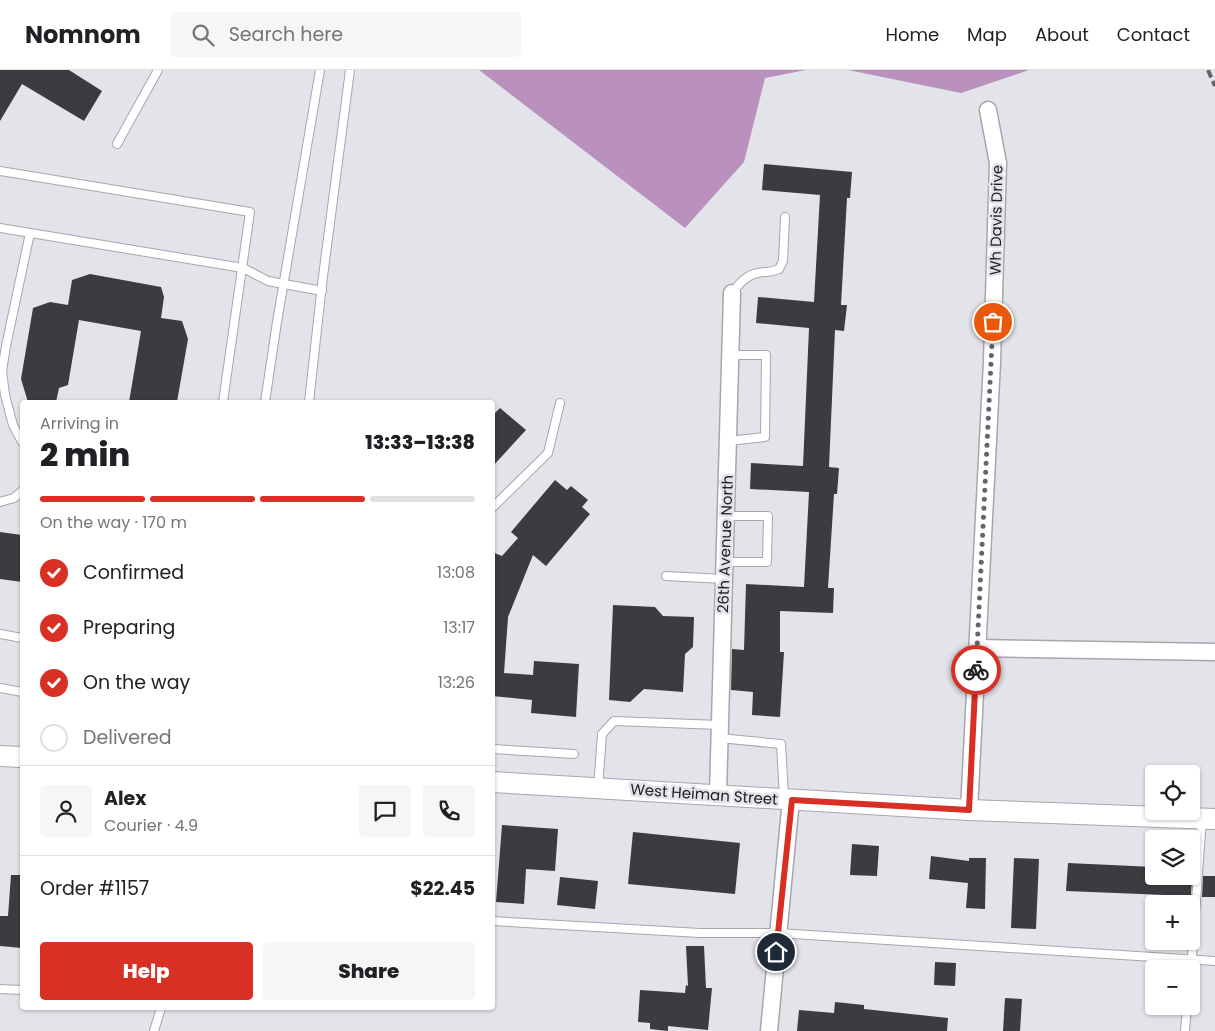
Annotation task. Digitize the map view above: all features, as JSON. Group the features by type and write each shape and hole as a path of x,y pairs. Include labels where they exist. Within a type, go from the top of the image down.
{"street":[{"name":"Wh Davis Drive","path":"969,810 992,362 998,163 988,110"},
{"name":"26th Avenue North","path":"718,794 732,293"},
{"path":"977,648 1215,652"},
{"path":"0,756 20,757"},
{"name":"West Heiman Street","path":"495,782 969,810 1208,819"},
{"path":"769,1031 788,799"}],"lane":[{"path":"117,144 158,70"},
{"path":"265,400 320,70"},
{"path":"309,400 350,70"},
{"path":"0,171 250,212 223,400"},
{"path":"732,293 741,281 758,272 771,273 779,270 783,262 785,217"},
{"path":"0,228 243,268 268,281 322,291"},
{"path":"20,438 13,425 6,395 2,371 3,345 30,233"},
{"path":"728,441 764,436 766,355 730,355"},
{"path":"495,505 548,453 560,403"},
{"path":"0,502 14,498 20,493"},
{"path":"724,562 767,562 768,516 726,516"},
{"path":"666,576 724,579"},
{"path":"0,634 20,638"},
{"path":"0,688 20,692"},
{"path":"598,788 602,734 614,720 720,732 781,744 788,799"},
{"path":"495,749 574,754"},
{"path":"495,921 700,932 778,932 1191,960 1208,819"},
{"path":"1200,960 1215,961"},
{"path":"0,989 20,990"},
{"path":"154,1031 160,1010"},
{"path":"1185,1031 1186,1015"}],"shaded area":[{"path":"479,70 806,70 765,78 744,162 685,228"},
{"path":"848,70 1029,70 961,93"}],"building":[{"path":"0,70 69,70 102,91 84,121 22,84 0,121"},
{"path":"764,164 852,172 850,198 847,198 841,305 847,305 844,331 835,330 829,467 839,468 837,494 834,494 828,588 834,588 833,613 780,611 780,652 784,652 780,717 752,715 753,692 731,690 732,649 744,650 746,584 804,587 809,492 750,489 751,463 803,466 809,328 756,323 758,297 814,302 820,195 762,190"},
{"path":"90,274 161,287 164,297 161,318 182,321 188,339 177,400 129,400 141,331 79,320 68,385 59,388 56,400 27,400 21,379 33,308 50,302 68,305 72,280"},
{"path":"500,408 526,430 495,464 495,413"},
{"path":"555,480 567,490 571,486 588,500 582,507 590,514 546,566 533,555 508,617 504,673 533,675 534,661 579,664 576,717 531,713 532,700 495,696 495,553 502,556 518,538 511,532"},
{"path":"0,532 20,535 20,582 0,579"},
{"path":"613,605 655,607 663,616 694,617 693,647 685,654 683,692 644,689 630,702 609,700"},
{"path":"502,825 558,829 555,871 526,869 524,904 496,902"},
{"path":"633,832 740,843 735,894 628,884"},
{"path":"852,844 879,846 877,876 850,875"},
{"path":"931,856 969,861 969,858 986,858 985,909 966,908 968,883 929,879"},
{"path":"1014,858 1039,859 1036,929 1011,928"},
{"path":"1068,863 1145,867 1145,885 1192,885 1191,895 1066,891"},
{"path":"11,875 20,875 20,948 0,946 0,916 8,916"},
{"path":"1203,876 1215,876 1215,897 1202,897"},
{"path":"560,877 598,881 595,909 557,905"},
{"path":"686,946 704,946 706,988 712,988 708,1030 668,1026 668,1031 650,1029 650,1023 638,1022 640,990 685,993 686,985 688,986"},
{"path":"935,962 956,963 955,986 934,985"},
{"path":"1005,998 1022,999 1020,1031 1003,1031"},
{"path":"835,1002 864,1005 864,1009 948,1018 947,1031 797,1031 799,1010 834,1013"}],"railway":[{"path":"1208,70 1215,86"}],"way so far":[{"path":"976,670 993,322"}],"route":[{"path":"776,952 792,800 969,810 976,670"}]}
